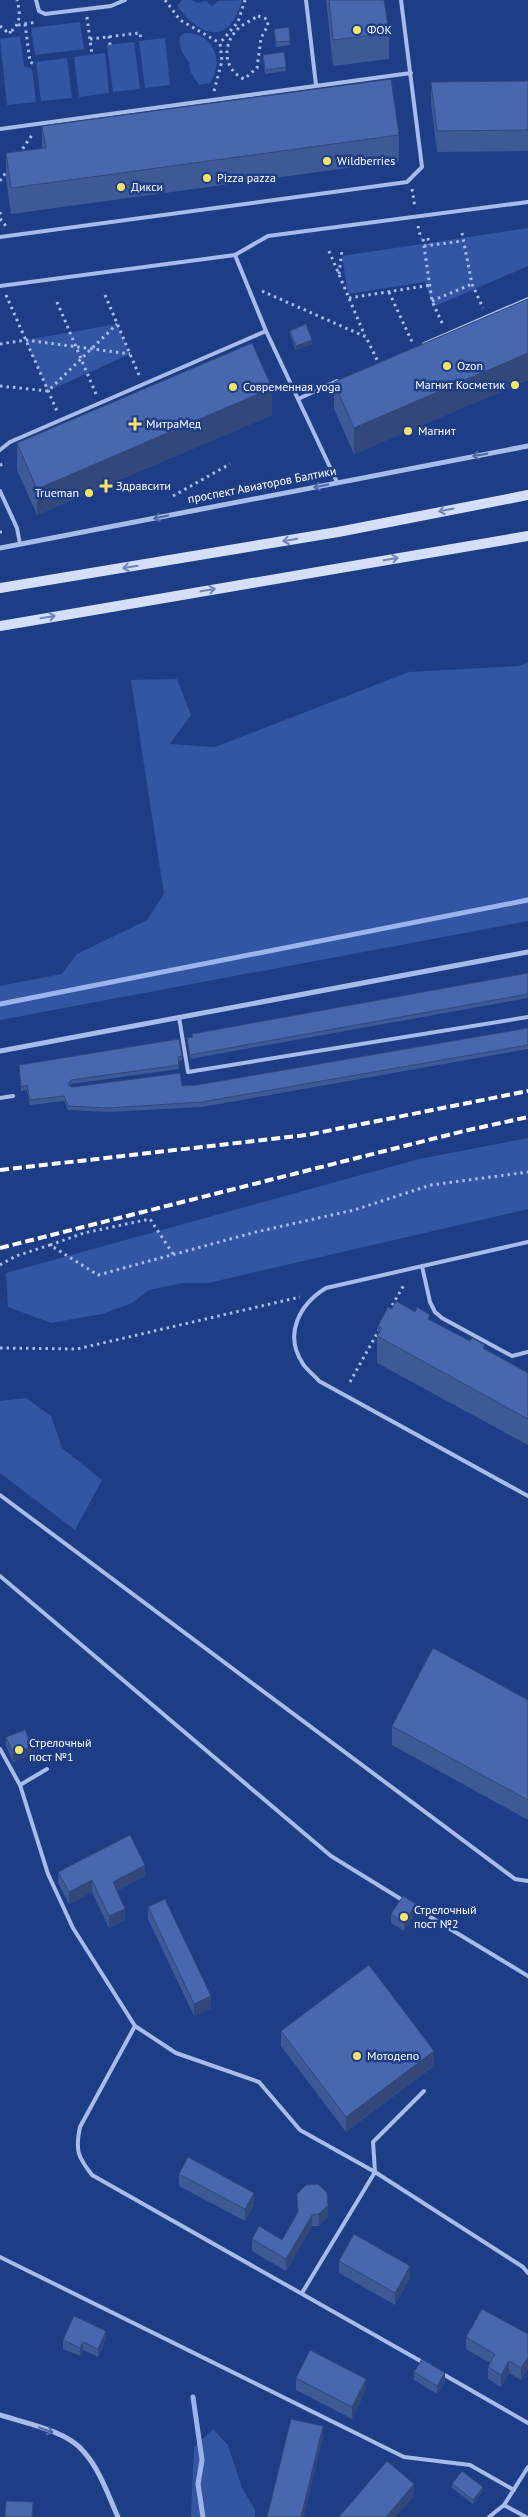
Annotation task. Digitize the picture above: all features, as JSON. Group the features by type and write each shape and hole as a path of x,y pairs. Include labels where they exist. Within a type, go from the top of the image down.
{"street":[{"name":"проспект Авиаторов Балтики","path":"0,548 528,446"},
{"path":"0,588 338,532 528,495"},
{"path":"0,626 528,536"},
{"path":"0,1051 528,952"},
{"path":"0,2415 45,2429 70,2440 83,2450 94,2465 118,2517"}],"lane":[{"path":"36,0 39,11 45,14 111,6 125,0"},
{"path":"306,0 316,86"},
{"path":"0,237 410,180 422,167 401,0"},
{"path":"0,128 410,73"},
{"path":"1,286 235,255 268,236 528,202"},
{"path":"235,255 266,331 337,482"},
{"path":"415,348 528,299"},
{"path":"0,450 10,442 266,331"},
{"path":"298,398 344,379"},
{"path":"0,491 17,528 20,544"},
{"path":"179,1017 188,1072"},
{"path":"178,1073 528,1017"},
{"path":"0,1098 13,1096"},
{"path":"528,1242 326,1288 311,1297 300,1312 295,1329 295,1345 303,1364 319,1381 528,1496"},
{"path":"422,1266 430,1302 442,1318 512,1356 528,1352"},
{"path":"0,1495 515,1879 528,1881"},
{"path":"0,1576 331,1856 528,1976"},
{"path":"0,1749 20,1785 48,1874 73,1928 135,2026 176,2053 258,2082 300,2130 375,2172 523,2267 528,2274"},
{"path":"20,1785 47,1769"},
{"path":"135,2026 80,2127 76,2144 80,2160 92,2175 428,2365"},
{"path":"302,2293 375,2172 373,2142 424,2091"},
{"path":"0,2257 404,2456 470,2465 514,2490"},
{"path":"436,2370 528,2423"},
{"path":"489,2517 504,2505 528,2467"},
{"path":"504,2505 526,2517"}],"path":[{"path":"17,0 19,8 18,25"},
{"path":"165,0 180,20 220,43 224,62 236,76 244,79 251,75 260,60 261,38 268,25 267,19 258,16 237,31 228,46 224,62 214,91 214,99"},
{"path":"220,43 238,22 245,0"},
{"path":"86,9 92,55"},
{"path":"0,26 6,31 10,31 18,25 41,22"},
{"path":"25,24 30,62 36,65"},
{"path":"232,28 237,31"},
{"path":"10,31 11,38"},
{"path":"90,39 140,33 141,41"},
{"path":"109,36 110,45"},
{"path":"16,158 32,135"},
{"path":"0,181 11,166"},
{"path":"410,180 417,218 424,238 429,245"},
{"path":"0,212 1,220 6,226"},
{"path":"0,227 16,225"},
{"path":"462,233 472,284 486,316"},
{"path":"424,238 432,300 447,334"},
{"path":"424,246 464,241"},
{"path":"339,274 342,250"},
{"path":"329,251 366,337 384,373"},
{"path":"432,300 472,284"},
{"path":"349,298 430,285"},
{"path":"1,286 58,413"},
{"path":"262,291 366,337"},
{"path":"390,292 415,348"},
{"path":"105,295 139,376"},
{"path":"57,302 96,396"},
{"path":"0,386 48,391 117,324"},
{"path":"0,344 26,340 130,354"},
{"path":"173,496 230,464"},
{"path":"50,1245 98,1275 173,1254 354,1210 431,1184 528,1172"},
{"path":"0,1265 16,1256 84,1233 150,1220 173,1254"},
{"path":"386,1316 405,1283"},
{"path":"0,1348 77,1349 298,1297 311,1297"},
{"path":"350,1382 382,1324"}],"shaded area":[{"path":"182,0 192,0 197,3 206,1 212,6 218,1 242,0 237,15 230,25 222,31 214,32 205,30 186,17 177,6"},
{"path":"80,22 84,49 35,55 31,28"},
{"path":"185,33 203,37 214,49 216,66 210,83 199,85 190,71 189,62 180,47 180,36"},
{"path":"20,36 24,66 32,69 36,102 7,105 0,39"},
{"path":"165,38 170,85 145,88 139,41"},
{"path":"134,42 140,89 113,92 107,45"},
{"path":"105,53 109,93 79,97 74,57"},
{"path":"67,58 72,98 41,101 36,62"},
{"path":"528,228 528,266 433,307 425,282 348,294 342,256"},
{"path":"117,324 130,354 48,391 26,340"},
{"path":"528,663 528,921 0,1020 0,986 62,974 77,954 147,920 164,894 131,680 177,679 191,715 170,744 215,747 409,672 518,666"},
{"path":"528,1138 528,1209 208,1283 183,1283 149,1290 132,1303 102,1314 51,1323 8,1307 6,1273 419,1159"},
{"path":"26,1398 51,1416 62,1448 102,1480 75,1530 0,1473 0,1401"},
{"path":"213,2429 228,2445 242,2488 255,2510 255,2517 191,2517 194,2447"}],"building":[{"path":"329,0 384,0 389,33 333,40"},
{"path":"289,27 290,41 276,42 274,29"},
{"path":"284,52 286,67 265,70 263,55"},
{"path":"391,79 399,135 11,188 6,153 46,148 42,126"},
{"path":"528,81 528,130 437,131 431,82"},
{"path":"528,299 528,353 354,428 334,382"},
{"path":"306,324 312,340 296,346 290,331"},
{"path":"252,343 272,388 37,489 17,443"},
{"path":"528,973 528,994 190,1055 187,1038 193,1037 192,1034"},
{"path":"528,1028 528,1045 202,1102 108,1108 68,1106 64,1096 30,1100 27,1085 21,1087 19,1065 179,1039 182,1056 178,1057 179,1065 71,1080 68,1085 73,1087 180,1073 182,1086 197,1085"},
{"path":"396,1301 415,1312 417,1307 430,1315 428,1319 470,1341 472,1338 485,1345 483,1348 528,1373 528,1419 377,1336 382,1328 378,1326 388,1307 392,1309"},
{"path":"433,1648 528,1700 528,1800 392,1726"},
{"path":"25,1730 32,1746 13,1754 6,1737"},
{"path":"130,1835 145,1865 113,1882 125,1909 109,1916 92,1880 69,1892 58,1872"},
{"path":"403,1896 416,1904 404,1923 391,1914"},
{"path":"165,1899 211,1996 194,2004 148,1907"},
{"name":"Мотодепо","path":"369,1965 434,2051 346,2117 281,2031"},
{"path":"188,2157 254,2193 245,2209 179,2174"},
{"path":"318,2184 327,2193 328,2205 319,2214 312,2215 286,2259 252,2239 259,2226 282,2240 298,2212 297,2194 306,2185"},
{"path":"354,2234 410,2266 395,2293 339,2261"},
{"path":"482,2309 528,2334 528,2357 521,2368 509,2361 501,2375 488,2367 495,2354 466,2337"},
{"path":"74,2316 106,2331 98,2349 83,2342 80,2348 63,2340"},
{"path":"310,2350 366,2379 352,2407 296,2378"},
{"path":"422,2359 445,2373 437,2386 414,2372"},
{"path":"291,2419 323,2426 301,2517 267,2517"},
{"path":"387,2461 414,2484 386,2517 339,2517"},
{"path":"462,2471 483,2487 473,2500 452,2484"},
{"path":"6,2501 33,2502 32,2517 5,2517"}],"waterway":[{"path":"0,1004 528,900"},
{"path":"193,2397 202,2460 198,2484 203,2517"}],"railway":[{"path":"0,1170 307,1135 528,1091"},
{"path":"0,1248 464,1131 528,1117"}],"place":[{"name":"ФОК","path":"357,30"},
{"name":"Wildberries","path":"327,161"},
{"name":"Pizza pazza","path":"207,178"},
{"name":"Дикси","path":"121,187"},
{"name":"Ozon","path":"447,366"},
{"name":"Магнит Косметик","path":"515,385"},
{"name":"Современная yoga","path":"233,387"},
{"name":"МитраМед","path":"135,424"},
{"name":"Магнит","path":"408,431"},
{"name":"Здравсити","path":"106,486"},
{"name":"Trueman","path":"89,493"},
{"name":"Стрелочный пост №1","path":"19,1750"},
{"name":"Стрелочный пост №2","path":"404,1917"},
{"name":"Мотодепо","path":"357,2056"}]}
